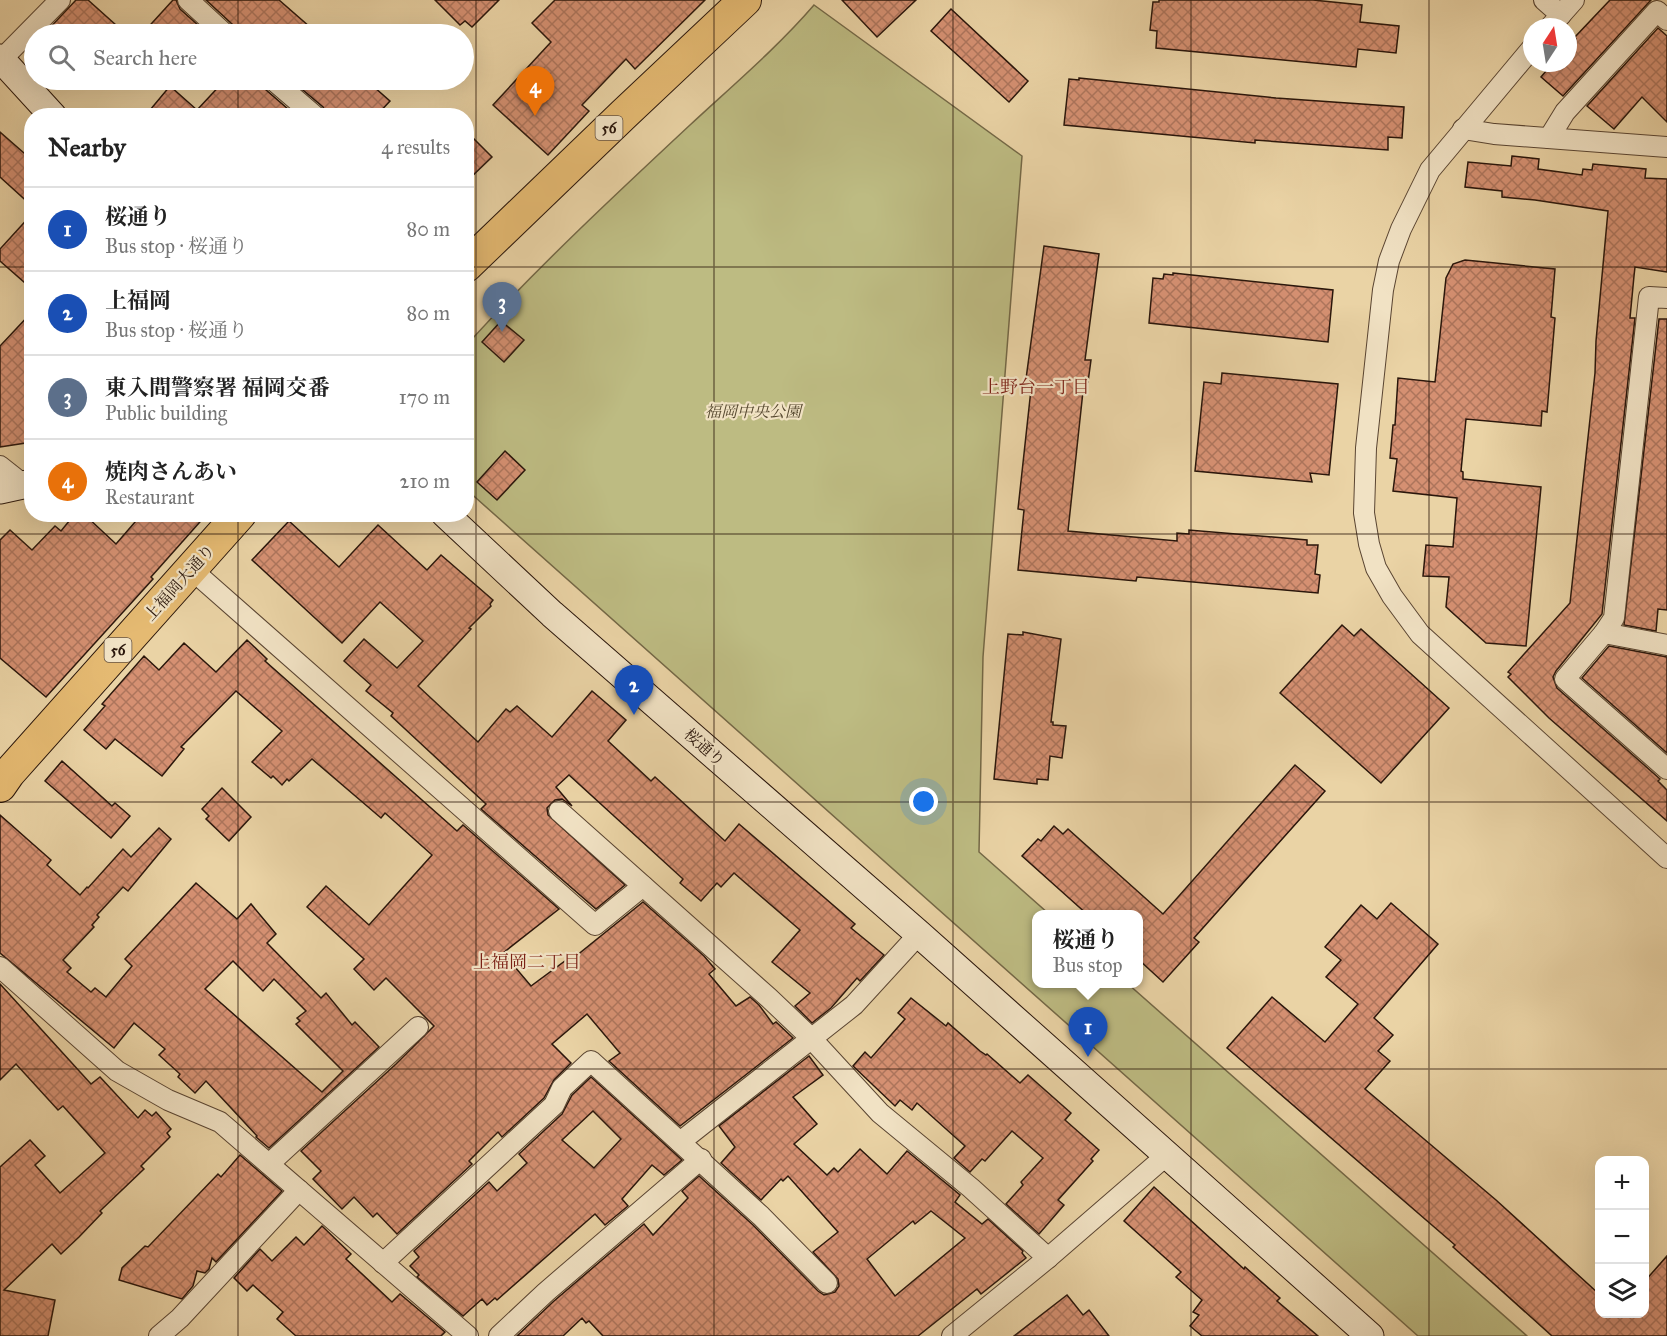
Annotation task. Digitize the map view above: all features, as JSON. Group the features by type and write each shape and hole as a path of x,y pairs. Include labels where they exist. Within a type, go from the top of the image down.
{"main road":[{"name":"56","path":"474,254 745,0"},
{"name":"上福岡大通り","path":"3,774 233,522"}],"street":[{"path":"36,24 60,0"},
{"path":"188,0 214,24"},
{"path":"1544,0 1562,14"},
{"path":"1549,138 1565,112 1657,11 1667,20"},
{"path":"24,35 0,59 24,85"},
{"path":"1523,59 1430,170 1401,229 1387,270 1374,360 1366,448 1364,513 1369,544 1376,568 1392,596 1420,634 1667,858"},
{"path":"29,90 46,108"},
{"path":"285,90 306,108"},
{"path":"1463,129 1494,134 1667,147"},
{"path":"1667,298 1649,297 1614,618 1565,679 1667,769"},
{"path":"0,466 19,486"},
{"name":"桜通り","path":"454,522 552,614 919,934 1370,1336"},
{"path":"190,569 596,925 643,886"},
{"path":"1604,633 1667,645"},
{"path":"559,811 810,1037 880,1113 971,1188 1048,1258"},
{"path":"680,1142 751,1087 810,1037 854,1005 919,934"},
{"path":"0,967 117,1071 168,1100 220,1122 468,1336"},
{"path":"269,1164 418,1027"},
{"path":"383,1263 554,1105 562,1088 591,1061 700,1159 790,1244 827,1283"},
{"path":"952,1336 1048,1258 1167,1155"},
{"path":"499,1336 546,1292 700,1159"},
{"path":"159,1336 180,1318 299,1190"}],"green space":[{"name":"福岡中央公園","path":"814,5 1022,156 983,657 979,852 1044,910 1032,910 1032,988 1133,988 1527,1336 1418,1336 474,496 474,337 579,230 770,52"}],"building":[{"path":"76,0 88,0 115,24 53,24"},
{"path":"173,0 176,0 180,9 197,24 151,24"},
{"path":"206,0 279,0 307,24 232,24"},
{"path":"435,0 499,0 474,25 465,21 459,24"},
{"path":"555,0 705,0 635,69 626,59 582,105 589,111 548,155 493,105 551,42 532,23"},
{"path":"842,0 916,0 877,37"},
{"path":"1159,0 1313,0 1362,5 1360,22 1399,26 1396,53 1358,49 1356,67 1156,48 1157,31 1150,30 1153,2 1159,2"},
{"path":"1610,0 1651,0 1563,96 1541,77 1545,72 1577,72 1577,35"},
{"path":"951,9 1028,81 1009,102 931,31"},
{"path":"1658,28 1667,36 1667,122 1642,97 1614,129 1587,106"},
{"path":"1079,78 1276,98 1404,107 1402,138 1388,137 1388,150 1255,140 1255,143 1064,125 1069,79 1079,80"},
{"path":"167,90 174,90 195,108 152,108"},
{"path":"216,90 266,90 287,108 199,108"},
{"path":"303,90 377,90 390,101 383,108 323,107"},
{"path":"0,132 24,153 24,199 0,177"},
{"path":"474,139 492,157 474,174"},
{"path":"1512,156 1539,159 1538,169 1582,175 1583,169 1592,170 1593,164 1646,169 1645,178 1667,179 1667,272 1635,267 1630,318 1635,318 1602,614 1553,677 1557,688 1660,779 1658,781 1667,790 1667,821 1549,718 1508,677 1511,674 1508,672 1570,603 1595,373 1608,211 1502,197 1502,191 1465,187 1468,162 1511,166"},
{"path":"24,223 24,282 0,261 0,249"},
{"path":"1044,246 1099,254 1085,360 1091,360 1088,382 1084,382 1068,531 1177,541 1177,533 1189,534 1189,530 1307,540 1307,545 1318,545 1315,574 1320,575 1318,593 1137,577 1136,581 1018,570 1024,510 1018,509 1032,380 1026,379"},
{"path":"1465,260 1555,269 1551,317 1555,318 1547,412 1542,411 1541,426 1466,419 1461,471 1463,479 1541,487 1526,646 1486,643 1446,607 1449,577 1423,576 1426,545 1453,547 1457,498 1393,491 1397,459 1390,458 1398,378 1435,382 1446,278 1453,264"},
{"path":"1173,273 1333,290 1328,342 1149,323 1153,278 1163,279 1164,274 1173,275"},
{"path":"1659,319 1667,319 1667,610 1658,609 1656,631 1624,625"},
{"path":"24,320 24,443 0,447 0,346"},
{"path":"501,321 524,340 504,362 482,342"},
{"path":"1222,373 1338,384 1329,475 1310,473 1312,482 1195,471 1204,382 1221,384"},
{"path":"505,451 525,470 497,500 477,482"},
{"path":"68,522 92,522 116,544 135,522 200,522 151,577 153,579 46,697 0,658 0,540 10,530 32,550 55,526 61,531"},
{"path":"288,522 339,567 378,525 427,570 441,555 493,600 491,606 469,628 471,629 418,686 478,742 506,709 510,712 517,706 552,737 592,691 626,720 608,741 651,781 655,777 725,841 739,824 855,924 851,928 884,955 860,981 857,978 831,1008 812,1023 795,1006 810,993 772,962 800,930 734,873 721,887 717,883 701,901 680,883 683,879 569,775 556,787 572,806 562,799 555,800 547,808 548,815 625,885 596,909 481,809 486,804 391,716 393,713 366,691 371,685 344,661 364,639 397,668 423,641 380,602 342,643 252,560"},
{"path":"1342,625 1354,636 1361,629 1449,708 1381,783 1280,693"},
{"path":"1023,632 1061,639 1051,722 1053,725 1066,726 1062,758 1050,756 1048,780 1037,779 1037,784 994,779 1008,634 1023,635"},
{"path":"247,640 267,659 265,661 457,831 463,825 559,909 503,953 531,986 569,958 571,960 643,902 704,956 715,969 709,974 736,1006 750,997 773,1024 776,1022 793,1038 680,1126 609,1061 620,1053 587,1014 552,1044 571,1063 554,1080 544,1098 502,1137 498,1132 469,1161 472,1164 397,1234 377,1213 373,1217 354,1197 342,1209 313,1179 321,1171 301,1151 434,1026 386,978 374,990 354,969 364,959 307,907 326,886 369,925 432,855 385,813 381,818 312,759 282,785 273,776 271,778 252,762 282,731 236,691 181,747 184,749 162,776 115,739 106,749 84,730 105,706 102,704 144,656 159,670 184,643 216,672"},
{"path":"1609,646 1667,657 1667,753 1582,678"},
{"path":"62,761 112,806 115,803 130,816 111,838 45,781"},
{"path":"1295,765 1325,791 1194,938 1199,942 1163,982 1143,964 1143,910 1082,910 1022,856 1038,839 1041,841 1054,826 1063,834 1068,829 1163,914"},
{"path":"222,788 251,817 229,841 206,819 209,816 202,809"},
{"path":"0,815 51,860 47,865 80,895 123,849 131,857 159,828 171,839 128,891 123,887 97,915 99,917 92,925 94,927 63,960 71,968 67,972 91,992 95,988 106,997 132,966 125,959 196,883 237,919 251,904 276,934 267,943 321,998 326,993 352,1025 355,1022 379,1047 269,1148 256,1137 206,1081 195,1093 178,1077 180,1074 159,1055 165,1049 134,1023 114,1048 0,953","holes":["233,961 263,991 274,979 306,1011 297,1018 300,1021 296,1024 343,1071 322,1092 205,989"]},
{"path":"1391,903 1438,944 1374,1018 1393,1035 1378,1051 1390,1061 1365,1089 1496,1200 1595,1290 1595,1318 1649,1318 1649,1276 1667,1256 1667,1336 1552,1336 1453,1247 1455,1245 1227,1048 1272,997 1325,1042 1358,1004 1326,977 1341,960 1325,947 1361,905 1377,919"},
{"path":"0,984 91,1084 100,1077 138,1118 145,1110 152,1116 156,1112 171,1129 167,1133 170,1137 141,1166 144,1169 100,1211 102,1213 79,1237 61,1254 52,1244 4,1290 55,1300 48,1336 0,1336 0,1167 30,1140 45,1156 35,1165 60,1193 105,1153 63,1106 58,1110 16,1064 0,1080"},
{"path":"911,998 946,1026 948,1023 1020,1083 1028,1075 1071,1113 1065,1120 1099,1150 1091,1159 1093,1161 1058,1200 1064,1205 1039,1234 1006,1204 1023,1185 1021,1182 1043,1158 1012,1131 985,1161 982,1159 970,1172 954,1158 965,1146 917,1103 912,1110 900,1100 895,1106 853,1066 865,1052 871,1058 905,1019 898,1013"},
{"path":"809,1056 823,1075 793,1097 817,1124 794,1144 827,1175 834,1168 838,1172 860,1149 887,1174 907,1151 960,1195 955,1202 982,1224 988,1219 1023,1251 1026,1258 981,1294 977,1289 918,1336 603,1336 589,1321 586,1323 582,1318 563,1336 517,1336 644,1224 653,1235 688,1198 682,1191 699,1176 753,1225 818,1291 824,1295 835,1292 839,1286 838,1279 813,1252 838,1232 788,1176 783,1181 781,1179 761,1200 721,1163 735,1147 719,1126","holes":["931,1211 965,1238 895,1296 867,1259 913,1221 915,1224"]},
{"path":"591,1077 682,1160 664,1175 652,1165 622,1199 628,1206 605,1225 595,1214 497,1300 495,1298 487,1305 482,1299 463,1316 417,1277 419,1275 410,1266 419,1257 414,1251 489,1182 497,1191 527,1163 519,1154 562,1114 572,1095","holes":["593,1111 621,1139 594,1168 562,1140"]},
{"path":"240,1155 282,1191 216,1262 212,1258 209,1269 205,1273 197,1271 193,1286 182,1299 119,1280 122,1268 145,1246 148,1247 218,1174 221,1177"},
{"path":"1154,1187 1244,1269 1245,1267 1280,1298 1277,1301 1318,1336 1202,1336 1190,1326 1199,1315 1193,1312 1202,1300 1176,1277 1181,1272 1124,1221"},
{"path":"322,1226 351,1254 346,1259 392,1302 400,1294 445,1332 441,1336 296,1336 277,1319 283,1312 253,1285 247,1291 234,1278 260,1249 272,1261 296,1237 304,1245"},
{"path":"1067,1295 1083,1315 1089,1310 1109,1336 1014,1336"}],"place":[{"name":"焼肉さんあい","path":"535,116"},
{"name":"東入間警察署 福岡交番","path":"502,332"},
{"name":"上福岡","path":"634,715"},
{"name":"桜通り","path":"1088,1057"}],"district":[{"name":"上野台一丁目","path":"1036,387"},
{"name":"上福岡二丁目","path":"527,962"}]}
